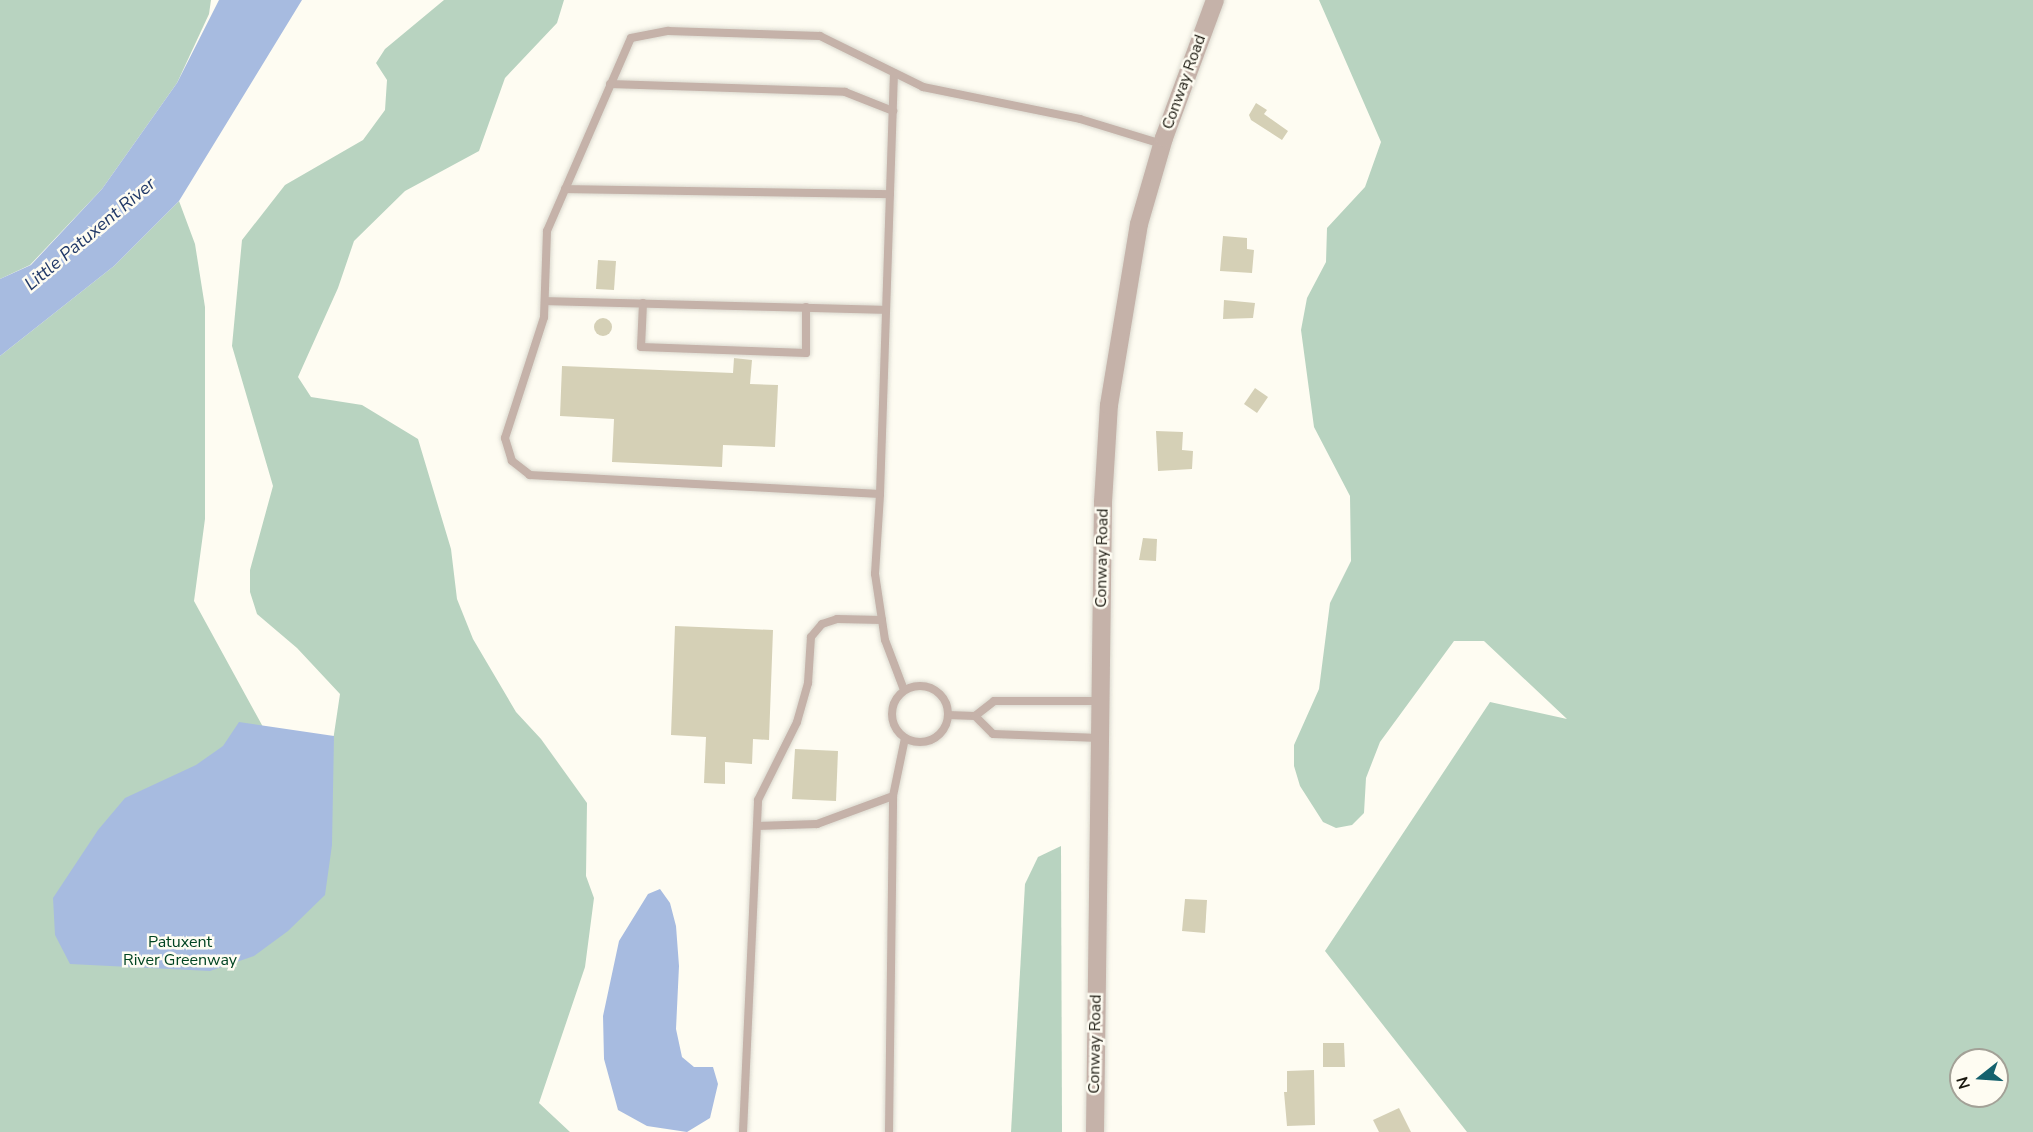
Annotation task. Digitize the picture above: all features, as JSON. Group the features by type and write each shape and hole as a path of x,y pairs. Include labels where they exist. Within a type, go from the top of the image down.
{"street":[{"name":"Conway Road","path":"1095,1132 1099,738 1109,405 1139,224 1162,144 1215,0"}],"lane":[{"path":"880,494 530,476 512,462 505,438 546,301 547,231 630,38 668,31 820,36 923,87 1080,119 1162,144"},
{"path":"894,73 880,494 875,574 885,640 904,690 892,713 898,731 905,738 924,742 933,739 946,724 948,715 943,698 929,687 904,690"},
{"path":"610,84 845,92 893,111"},
{"path":"565,189 890,194"},
{"path":"546,301 886,310"},
{"path":"643,303 641,346 806,353 806,308"},
{"path":"743,1132 758,800 797,722 808,683 811,637 822,624 837,619 882,620"},
{"path":"948,715 975,716 994,701 1100,700"},
{"path":"975,716 993,734 1099,738"},
{"path":"889,1132 893,796 905,738"},
{"path":"757,826 817,824 893,796"}],"green space":[{"path":"0,0 211,0 209,14 177,83 102,189 30,265 0,279"},
{"name":"Patuxent River Greenway","path":"444,0 564,0 557,23 505,78 479,151 405,191 354,241 338,288 298,377 311,397 362,405 418,439 451,549 457,599 473,639 516,712 541,739 587,803 586,876 594,898 585,967 539,1103 570,1132 0,1132 0,356 114,266 179,201 195,244 205,307 205,519 194,601 331,851 331,754 340,694 297,648 257,614 250,592 250,570 273,486 232,346 242,240 285,185 363,140 385,110 387,80 376,63 385,49"},
{"path":"1319,0 2033,0 2033,1132 1467,1132 1325,951 1490,702 1567,719 1484,641 1454,641 1380,742 1366,778 1364,813 1352,825 1336,828 1323,822 1300,786 1294,766 1294,745 1319,689 1330,603 1351,561 1350,496 1314,427 1301,330 1307,298 1326,262 1327,228 1365,187 1381,142"},
{"path":"1061,846 1062,1132 1011,1132 1025,884 1038,857"}],"water":[{"name":"Little Patuxent River","path":"219,0 302,0 179,201 114,266 0,356 0,279 31,265 102,189 177,83"},
{"path":"239,722 334,736 332,845 325,895 288,931 254,956 210,971 70,964 55,935 53,898 98,830 125,798 196,765 223,746"},
{"path":"660,889 670,903 676,926 679,966 676,1029 682,1057 694,1067 713,1067 718,1084 710,1118 687,1132 647,1126 618,1110 604,1059 603,1016 619,941 648,894"}],"building":[{"path":"1256,103 1267,110 1264,114 1288,131 1282,140 1251,120 1249,115"},
{"path":"1223,236 1247,238 1247,249 1254,250 1252,273 1220,271"},
{"path":"598,260 616,261 614,290 596,289"},
{"path":"1224,300 1255,303 1253,318 1223,319"},
{"path":"599,318 607,318 612,323 610,334 599,336 594,331 594,323"},
{"path":"734,358 752,360 750,384 778,385 775,447 723,445 722,467 612,462 614,419 560,416 562,366 733,373"},
{"path":"1255,388 1268,397 1257,413 1244,404"},
{"path":"1156,431 1183,432 1182,450 1193,451 1192,469 1158,471"},
{"path":"1143,538 1157,539 1156,561 1139,560"},
{"path":"675,626 773,630 769,740 753,739 752,764 725,762 725,784 704,783 706,737 671,735"},
{"path":"795,749 838,751 836,801 792,799"},
{"path":"1185,899 1207,900 1205,933 1182,931"},
{"path":"1323,1043 1344,1043 1345,1067 1323,1067"},
{"path":"1314,1070 1315,1125 1287,1126 1284,1092 1287,1092 1287,1071"},
{"path":"1399,1108 1411,1132 1379,1132 1373,1120"}]}
